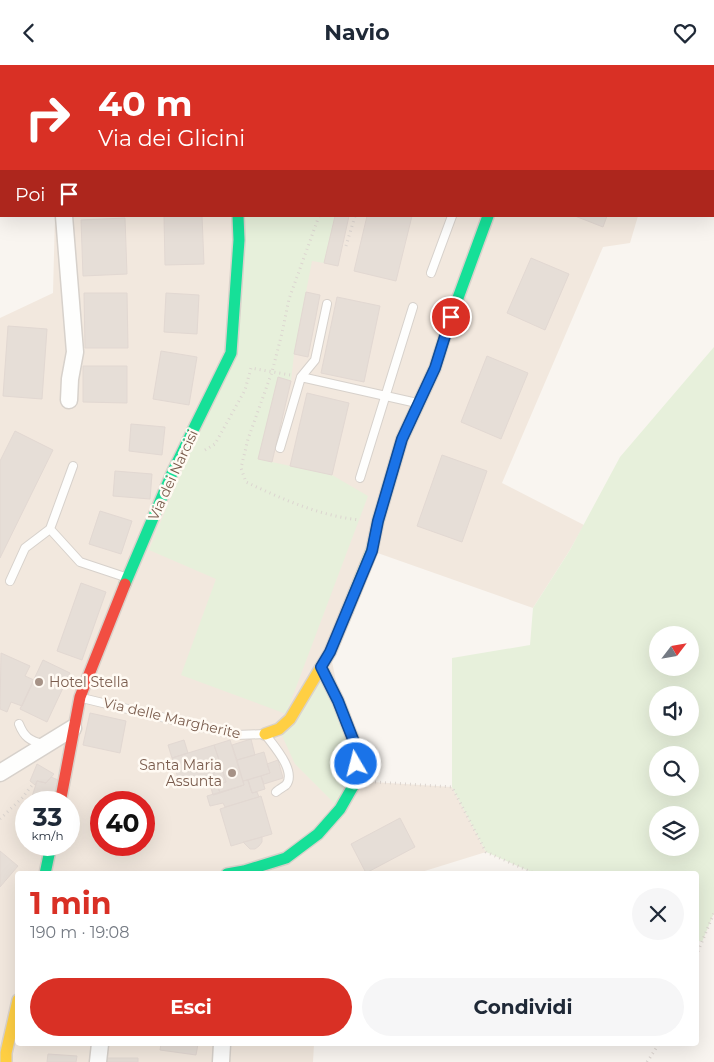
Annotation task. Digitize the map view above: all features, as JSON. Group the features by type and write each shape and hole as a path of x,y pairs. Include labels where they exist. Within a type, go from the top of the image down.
{"street":[{"path":"64,217 75,352 70,379 69,400"},
{"name":"Via dei Narcisi","path":"62,791 80,697 127,578 173,471 231,353 240,240 238,217"},
{"path":"265,734 279,729 290,719 330,652 372,551 378,521 402,439 435,368 451,317 488,217"},
{"path":"250,871 286,858 318,834 340,809 356,781 356,747 338,701 321,667"},
{"path":"3,770 73,728"},
{"path":"46,871 49,856"},
{"path":"6,1062 6,1053 15,1013"},
{"path":"98,1062 100,1046"},
{"path":"221,1062 222,1046"}],"lane":[{"path":"431,273 452,217"},
{"path":"280,448 301,377 315,360 326,304"},
{"path":"360,478 413,307"},
{"path":"301,377 419,403"},
{"path":"10,581 25,548 50,529 73,467"},
{"path":"50,529 80,562 127,578"},
{"name":"Via delle Margherite","path":"80,697 236,735 265,734"},
{"path":"19,724 24,736 44,745"},
{"path":"265,734 285,761 289,775 286,784 276,792"}],"path":[{"path":"346,246 355,217"},
{"path":"198,455 215,444 246,391 251,368 301,377"},
{"path":"356,781 452,787 486,853 529,871"},
{"path":"0,819 33,784"},
{"path":"699,949 714,913"},
{"path":"648,1062 658,1046"}],"shaded area":[{"path":"55,217 638,217 630,243 603,247 502,483 584,525 533,608 372,551 330,652 357,781 452,787 486,852 425,871 15,871 15,1046 314,1046 313,1062 0,1062 0,318 53,293"}],"green space":[{"path":"238,217 335,217 324,263 312,261 294,354 291,381 278,378 258,459 332,475 368,496 286,714 181,675 216,579 149,550 231,353"},
{"path":"714,347 714,913 702,942 699,941 699,871 529,871 486,852 452,787 452,658 530,645 533,608 570,550 620,457"},
{"path":"321,667 356,747 340,809 295,764 279,729"}],"building":[{"path":"164,217 202,217 204,264 165,265"},
{"path":"335,217 349,217 338,266 324,263"},
{"path":"367,217 412,217 396,281 354,271"},
{"path":"578,217 607,217 603,227"},
{"path":"125,218 127,274 83,276 81,220"},
{"path":"531,258 569,274 545,330 507,313"},
{"path":"306,292 320,295 308,357 294,354"},
{"path":"84,293 127,293 128,348 85,348"},
{"path":"166,293 199,295 197,334 164,332"},
{"path":"337,297 380,306 364,382 321,373"},
{"path":"8,326 47,329 42,399 3,396"},
{"path":"161,351 197,357 189,405 153,399"},
{"path":"487,356 528,373 501,439 461,422"},
{"path":"83,366 127,366 127,403 83,402"},
{"path":"278,377 291,381 272,462 258,459"},
{"path":"307,393 349,403 332,475 290,466"},
{"path":"131,424 165,427 162,455 129,451"},
{"path":"15,431 53,450 0,558 0,461"},
{"path":"442,455 487,471 462,542 417,526"},
{"path":"115,471 152,474 150,499 113,496"},
{"path":"100,511 132,521 121,554 89,544"},
{"path":"81,583 106,592 82,660 57,651"},
{"path":"1,653 30,666 25,676 34,680 22,706 11,702 7,712 0,709"},
{"path":"43,660 70,673 47,722 20,709"},
{"path":"90,713 126,721 120,753 83,745"},
{"path":"251,739 255,755 237,760 232,745"},
{"path":"184,740 188,753 172,758 168,745"},
{"name":"Santa Maria Assunta","path":"230,740 244,785 220,793 217,784 226,782 214,745"},
{"path":"214,745 221,765 212,768 214,775 180,785 172,758"},
{"path":"264,752 270,773 243,781 237,760"},
{"path":"278,760 283,778 264,784 261,776 270,773 267,764"},
{"path":"37,764 54,774 46,783 37,781 35,785 30,781"},
{"path":"221,765 226,782 217,784 220,793 213,795 208,777 214,775 212,768"},
{"path":"261,776 265,789 252,793 248,780"},
{"path":"51,777 58,780 55,791 34,791 37,781 46,783"},
{"path":"248,780 252,793 257,792 259,797 225,807 223,803 210,806 207,796 244,785 243,781"},
{"path":"261,796 272,834 231,846 220,809"},
{"path":"400,818 415,847 370,871 365,871 351,844"},
{"path":"262,837 262,842 255,849 250,849 243,842"},
{"path":"0,851 18,866 0,887"},
{"path":"161,1046 198,1046 196,1055 160,1050"},
{"path":"48,1054 77,1056 76,1062 47,1062"},
{"path":"103,1058 138,1058 138,1062 103,1062"}],"traffic: fast":[{"path":"125,584 173,471 231,353 239,240 238,217"},
{"path":"347,611 372,550 378,521 402,439 435,368 451,317 488,217"},
{"path":"244,871 286,858 318,834 340,809 356,781 356,747 338,701 321,667"},
{"path":"46,871 49,856"}],"traffic: slow":[{"path":"265,734 279,729 290,719 330,652 347,611"},
{"path":"6,1062 6,1053 15,1013"}],"traffic: jam":[{"path":"62,791 80,697 125,584"}],"place":[{"name":"Hotel Stella","path":"39,682"},
{"name":"Santa Maria Assunta","path":"232,773"}],"route":[{"path":"356,764 356,747 338,701 321,667 330,652 372,551 378,521 402,439 435,368 451,317"}]}
